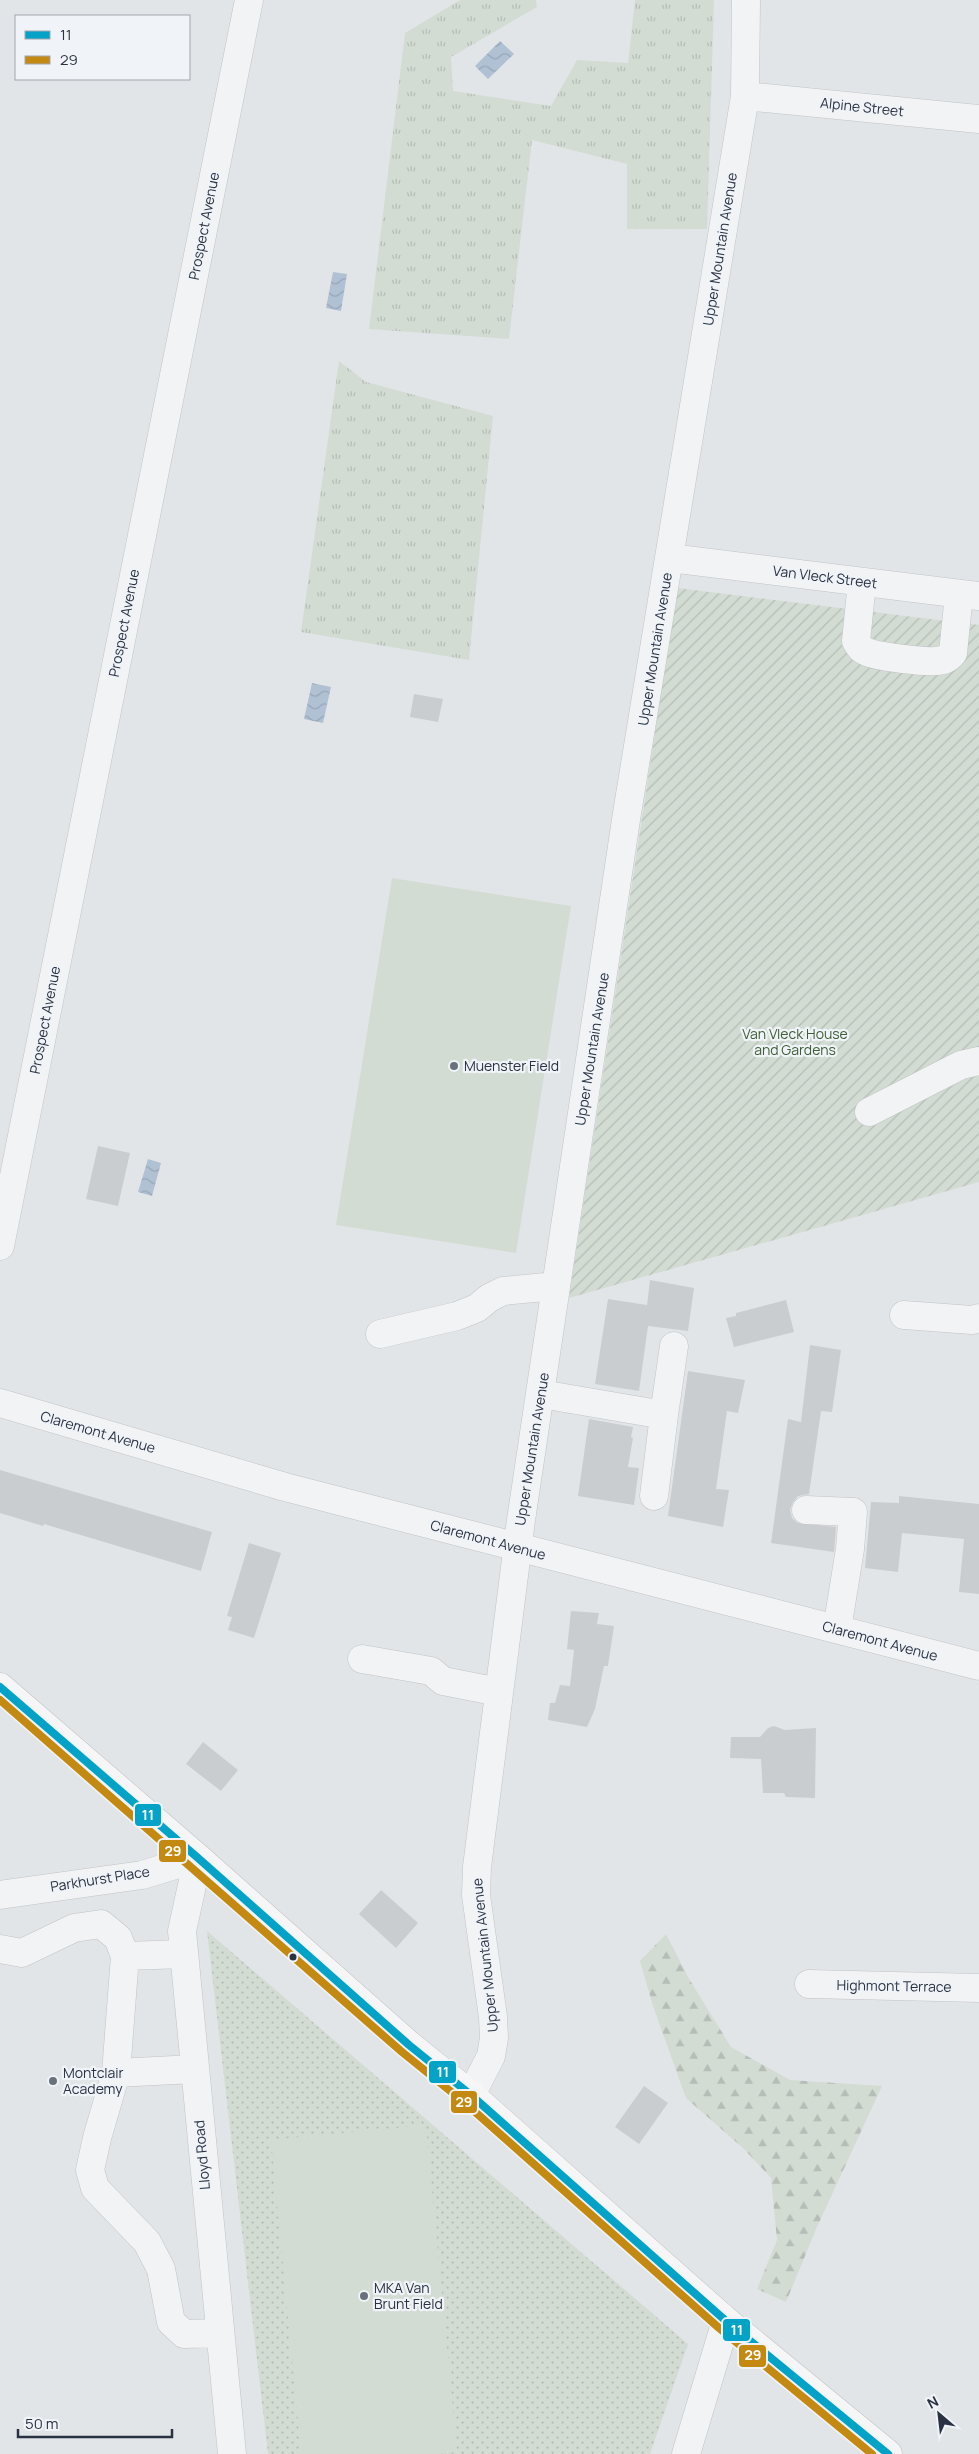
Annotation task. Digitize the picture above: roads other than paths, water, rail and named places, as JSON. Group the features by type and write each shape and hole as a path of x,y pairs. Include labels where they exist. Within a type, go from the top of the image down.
{"main road":[{"path":"0,1687 198,1858 408,2045 471,2095 726,2321 888,2454"}],"street":[{"name":"Prospect Avenue","path":"0,1246 249,0"},
{"name":"Upper Mountain Avenue","path":"471,2095 491,2056 494,2038 493,2016 476,1895 477,1867 520,1520 541,1394 627,813 746,96 746,0"},
{"name":"Alpine Street","path":"746,96 979,119"},
{"name":"Van Vleck Street","path":"670,558 969,595"},
{"path":"862,582 856,641 866,652 910,658 936,661 950,656 953,652 969,595"},
{"path":"869,1112 961,1065 979,1061"},
{"path":"380,1334 457,1316 477,1308 489,1298 502,1291 556,1286"},
{"path":"904,1315 972,1320 979,1318"},
{"path":"654,1496 674,1346"},
{"path":"541,1394 664,1415"},
{"name":"Claremont Avenue","path":"0,1403 284,1487 979,1666"},
{"path":"806,1510 853,1512 850,1549 837,1629"},
{"path":"362,1659 430,1671 443,1681 499,1692"},
{"name":"Parkhurst Place","path":"0,1894 142,1875 198,1858"},
{"name":"Lloyd Road","path":"198,1858 182,1931 232,2454"},
{"path":"7,1954 74,1928 101,1924 118,1938 125,1956 116,2073 96,2138 90,2170 94,2188 147,2242 161,2269 171,2322 184,2334 220,2333"},
{"path":"125,1956 184,1954"},
{"name":"Highmont Terrace","path":"809,1984 979,1988"},
{"path":"116,2073 194,2069"},
{"path":"686,2454 726,2321"}],"water":[{"path":"500,41 514,54 488,79 475,66"},
{"path":"333,272 347,274 341,311 326,308"},
{"path":"312,683 331,687 323,723 304,719"},
{"path":"148,1159 161,1163 152,1196 138,1192"}],"place":[{"name":"Muenster Field","path":"454,1066"},
{"name":"Montclair Academy","path":"53,2081"},
{"name":"MKA Van Brunt Field","path":"364,2296"}],"park label":[{"name":"Van Vleck House and Gardens","path":"795,1042"}]}
